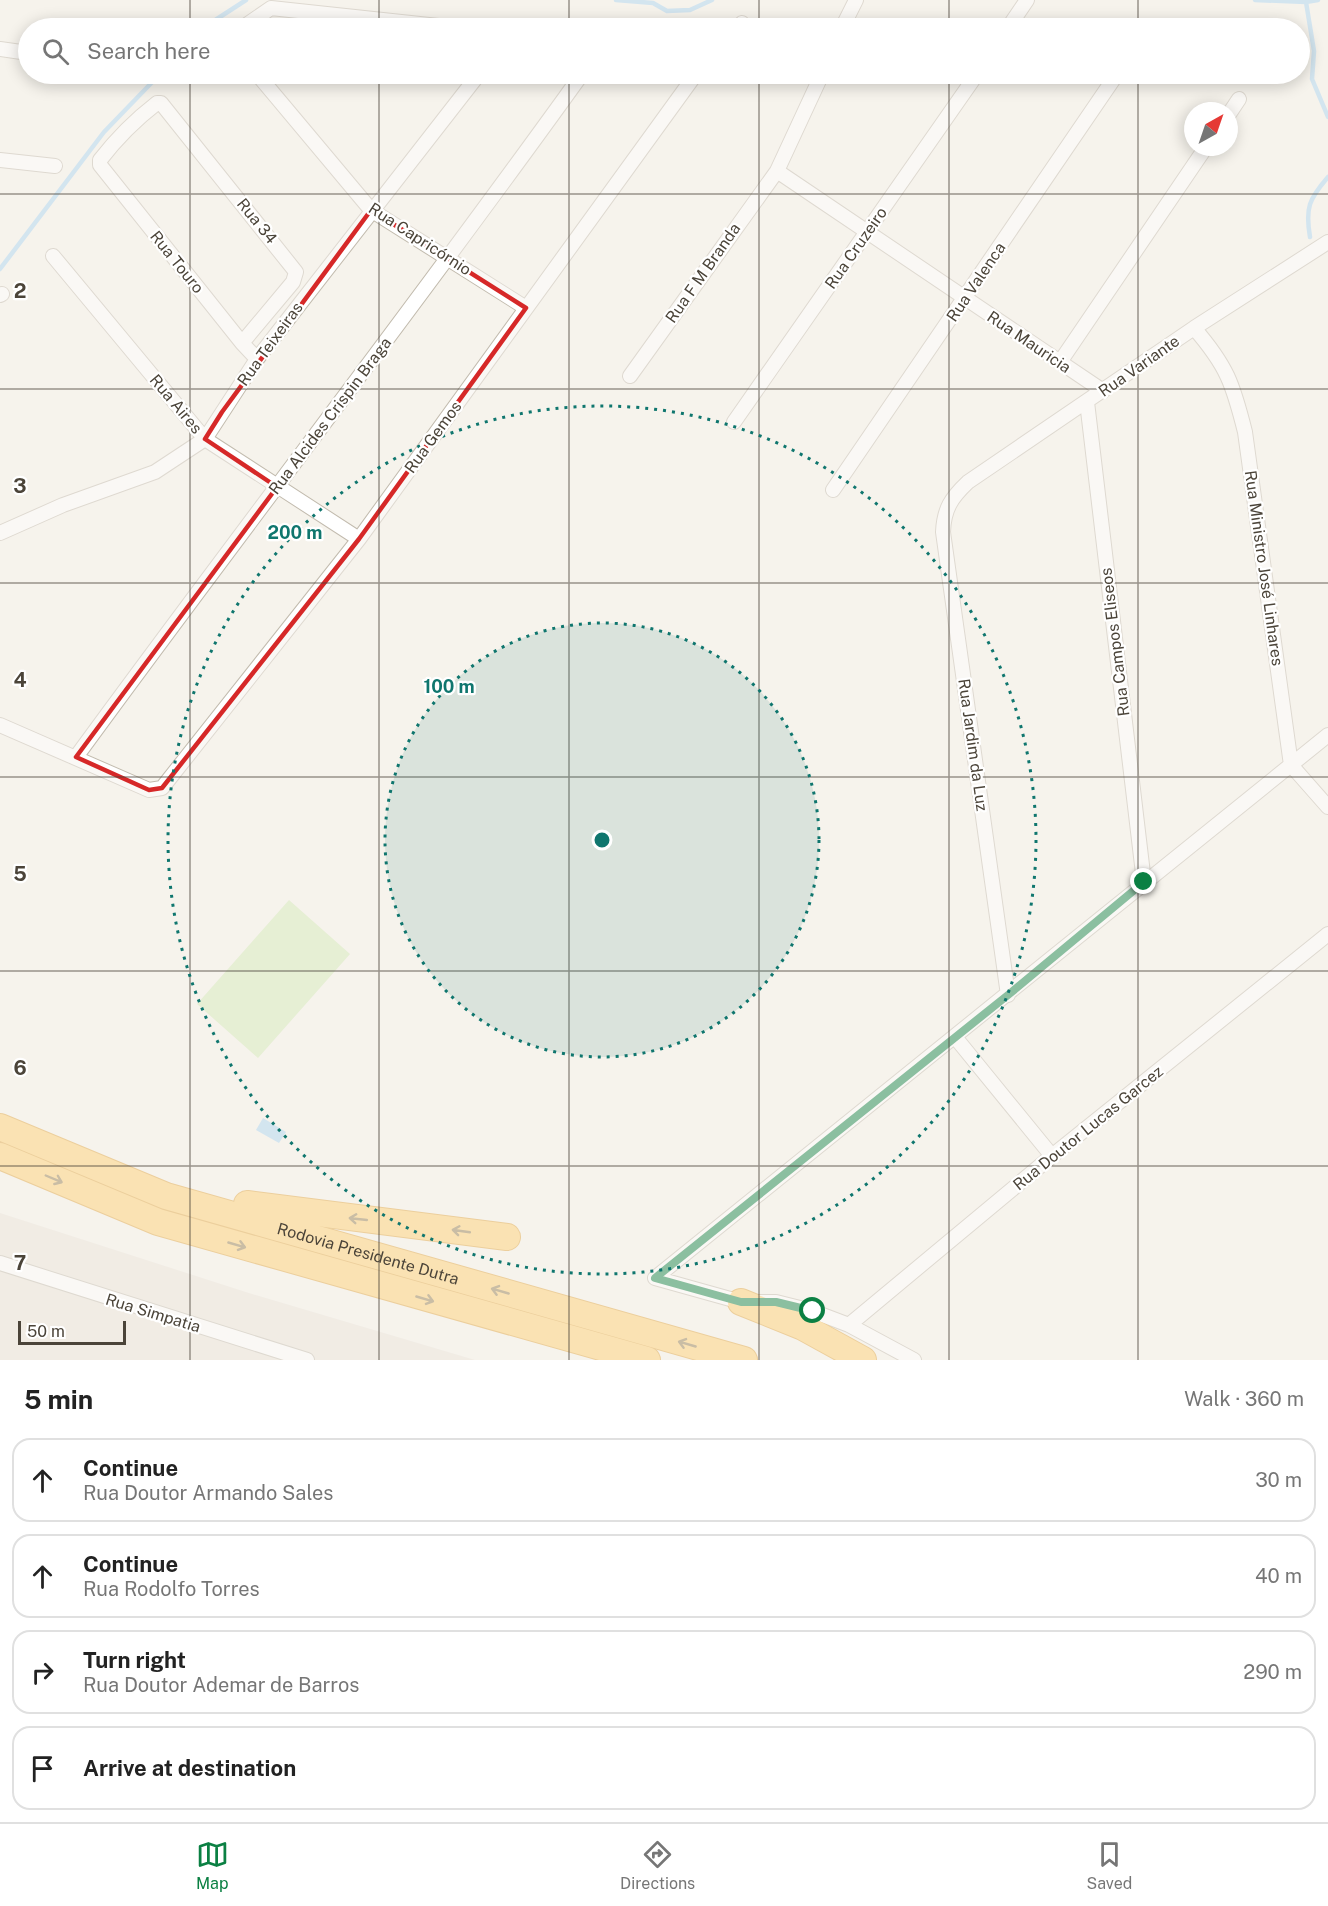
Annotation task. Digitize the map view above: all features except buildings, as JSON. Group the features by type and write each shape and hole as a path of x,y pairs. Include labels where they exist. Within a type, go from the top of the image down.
{"highway":[{"name":"Rodovia Presidente Dutra","path":"0,1127 166,1196 744,1360"},
{"name":"Rodovia Presidente Dutra","path":"0,1156 158,1222 647,1360"},
{"path":"166,1196 507,1237"},
{"path":"741,1302 803,1327 863,1360"}],"street":[{"path":"847,18 856,0"},
{"path":"1015,18 1027,0"},
{"path":"256,18 271,8 364,18"},
{"path":"0,49 18,52"},
{"name":"Rua Capricórnio","path":"265,84 371,210 526,308"},
{"name":"Rua Teixeiras","path":"0,533 63,505 155,472 206,439 257,359 471,84"},
{"name":"Rua Alcides Crispin Braga","path":"76,757 450,258 575,84"},
{"name":"Rua Gemos","path":"76,757 149,790 158,790 166,784 359,539 689,84"},
{"name":"Rua F M Branda","path":"630,376 777,171 817,84"},
{"name":"Rua Cruzeiro","path":"734,422 969,84"},
{"name":"Rua Valenca","path":"833,490 1110,84"},
{"name":"Rua Touro","path":"159,102 134,120 99,162 257,359"},
{"name":"Rua 34","path":"159,102 296,272 293,282 242,343"},
{"path":"1060,362 1200,156"},
{"path":"0,160 55,166"},
{"name":"Rua Mauricia","path":"777,171 1103,391"},
{"name":"Rua Variante","path":"953,496 968,482 1194,328 1328,242"},
{"name":"Rua Aires","path":"53,256 206,439 359,539"},
{"name":"Rua Ministro José Linhares","path":"1194,328 1216,352 1234,386 1245,432 1291,765"},
{"name":"Rua Campos Eliseos","path":"1087,402 1144,882"},
{"name":"Rua Jardim da Luz","path":"953,496 944,514 943,532 1008,995"},
{"path":"0,725 76,757"},
{"path":"914,1360 849,1325 813,1311 776,1302 741,1302 655,1278 1328,735"},
{"path":"1291,765 1328,807"},
{"name":"Rua Doutor Lucas Garcez","path":"849,1325 1052,1156 1328,934"},
{"path":"955,1037 1052,1156"},
{"name":"Rua Simpatia","path":"0,1263 307,1360"}],"highlighted area":[{"path":"371,210 526,308 359,539 162,788 149,790 76,757 277,487 205,439 222,412"}],"shaded area":[{"path":"0,1213 252,1294 475,1360 0,1360"}],"green space":[{"path":"289,900 350,954 258,1058 197,1004"}],"water":[{"path":"263,1118 286,1132 279,1143 256,1130"}],"waterway":[{"path":"218,18 246,0"},
{"path":"616,0 653,3 667,11 690,10 712,0"},
{"path":"1255,0 1306,2 1318,0"},
{"path":"1306,2 1309,18"},
{"path":"1310,26 1314,51 1312,79 1328,117"},
{"path":"0,269 104,132 150,84"},
{"path":"1310,237 1308,218 1310,204 1328,177"}],"route":[{"path":"813,1311 776,1302 741,1302 655,1278 1008,995 1144,882"}]}
